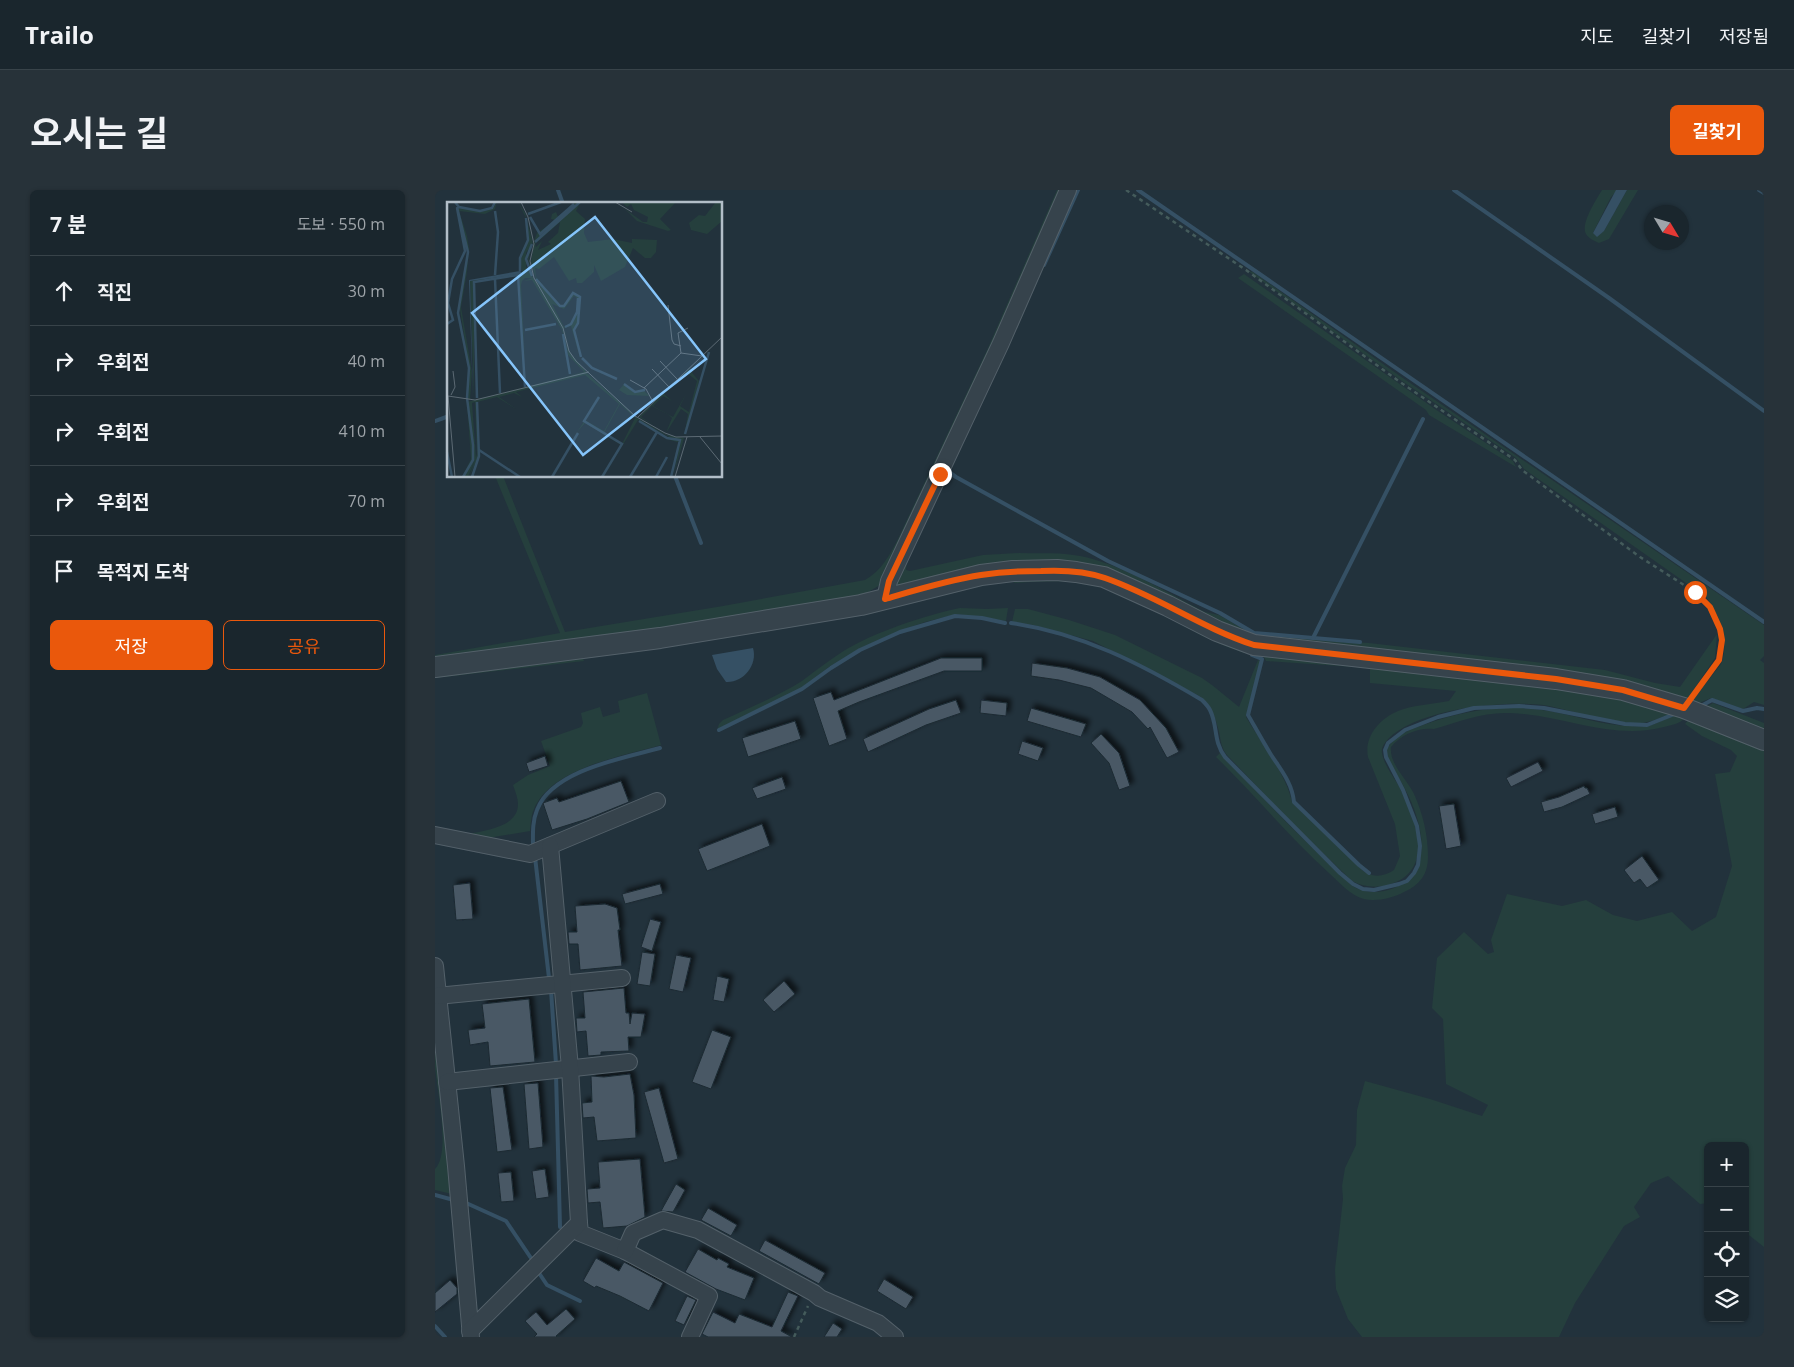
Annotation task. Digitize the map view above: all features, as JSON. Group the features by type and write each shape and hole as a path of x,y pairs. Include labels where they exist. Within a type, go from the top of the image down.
{"street":[{"path":"885,599 889,581 1001,343 1068,190"},
{"path":"435,667 660,638 861,605 953,580 981,575 1013,571 1057,570 1104,577 1217,631 1254,645 1556,679 1623,690 1684,708 1764,740"},
{"path":"435,835 530,854 657,801"},
{"path":"550,846 569,1068 580,1233 625,1251 709,1296 691,1337"},
{"path":"435,966 456,1166 470,1334"},
{"path":"437,996 622,978"},
{"path":"447,1082 629,1062"},
{"path":"625,1251 633,1234 663,1220 698,1230 820,1298 878,1323 895,1337"},
{"path":"470,1334 579,1223"}],"path":[{"path":"1126,190 1245,270 1400,382 1515,460 1522,470 1640,557 1695,592 1704,600 1710,607 1720,629 1722,640 1719,660 1684,708"},
{"path":"794,1337 814,1293"}],"green space":[{"path":"1057,190 1064,190 880,585 860,597 435,663 435,655 560,633 496,478 504,478 565,632 865,580 884,563 897,541 988,348"},
{"path":"1602,190 1616,190 1616,192 1611,197 1593,233 1604,231 1627,190 1638,190 1609,239 1599,243 1592,240 1586,234 1585,224 1589,212"},
{"path":"1248,271 1253,272 1400,376 1764,625 1764,656 1760,660 1764,663 1764,705 1754,702 1743,709 1711,698 1692,706 1689,705 1721,664 1724,655 1722,629 1716,612 1706,597 1524,469 1516,458 1399,379"},
{"path":"1244,274 1435,409 1513,461 1516,467 1429,415 1426,410 1238,278"},
{"path":"1019,553 1080,556 1111,565 1143,579 1205,612 1219,615 1254,635 1369,643 1605,670 1655,683 1680,687 1717,634 1715,658 1686,701 1261,641 1111,575 897,587 894,583 907,560 906,570 910,571 983,555"},
{"path":"1017,576 1083,576 1211,633 1605,692 1685,718 1678,723 1664,727 1625,731 1587,726 1528,714 1499,713 1471,718 1434,729 1422,729 1399,739 1391,747 1391,753 1396,765 1411,788 1420,809 1426,833 1428,863 1425,874 1410,889 1390,898 1379,900 1364,899 1354,895 1345,888 1315,860 1216,757 1220,753 1290,826 1351,885 1363,891 1380,892 1401,885 1412,875 1419,863 1421,834 1417,818 1405,789 1391,766 1386,751 1393,740 1403,733 1454,715 1498,708 1542,710 1620,725 1648,726 1668,717 1665,716 1649,722 1624,723 1543,705 1506,704 1461,709 1439,714 1419,720 1401,729 1388,739 1382,753 1385,763 1401,790 1412,816 1418,844 1417,857 1412,869 1403,878 1388,885 1365,886 1352,881 1293,824 1226,754 1214,715 1201,697 1093,641 1033,625 1012,622 1015,609 1028,609 1115,635 1202,678 1239,707 1258,660 1260,661 1246,717 1279,769 1292,802 1362,870 1374,875 1386,874 1394,870 1400,856 1395,824 1368,757 1368,742 1374,730 1391,714 1410,707 1449,701 1456,691 1370,683 1370,668 1266,661 1264,657 1220,644 1117,592 1095,585 1075,582 1014,583"},
{"path":"960,608 1008,608 1006,621 957,614 899,631 859,649 829,667 801,688 717,730 723,720 763,702 802,681 837,655 855,645 930,615"},
{"path":"581,651 584,661 435,678 435,671"},
{"path":"647,693 661,745 609,759 572,774 556,783 543,795 534,809 530,831 470,841 469,834 492,829 507,823 513,818 517,812 518,804 513,785 528,775 550,766 541,741 581,727 583,723 581,713 600,707 603,717 620,712 618,701"},
{"path":"1713,703 1764,723 1764,735 1702,709"},
{"path":"1693,714 1764,744 1764,1247 1749,1235 1749,1142 1704,1142 1704,1204 1700,1204 1668,1176 1651,1183 1634,1207 1640,1217 1624,1226 1575,1303 1559,1337 1362,1337 1348,1319 1336,1289 1335,1269 1343,1199 1342,1186 1345,1168 1356,1145 1357,1110 1365,1081 1482,1116 1488,1105 1446,1084 1443,1019 1432,1008 1437,958 1464,932 1488,954 1494,952 1491,940 1507,894 1562,906 1586,900 1613,915 1637,921 1672,912 1692,931 1716,917 1732,866 1715,774 1730,772 1737,756 1731,750 1702,736 1685,724"},
{"path":"435,1013 452,1194 435,1190 435,1169 440,1161 443,1136 435,1067"}],"water":[{"path":"1616,190 1627,190 1604,231 1597,237 1593,233"},
{"path":"753,648 753,661 748,672 738,680 726,682 717,669 712,655"}],"building":[{"path":"941,658 982,658 982,671 944,671 838,711 847,739 829,746 813,698 831,692 834,700"},
{"path":"1032,663 1067,668 1100,677 1140,700 1166,728 1179,752 1167,758 1150,727 1148,729 1132,712 1091,688 1059,680 1031,676"},
{"path":"956,700 961,713 926,725 868,752 863,739 929,709"},
{"path":"981,700 1007,703 1006,716 980,713"},
{"path":"1031,708 1086,724 1081,737 1027,721"},
{"path":"795,721 801,739 748,757 742,738"},
{"path":"1101,734 1119,753 1130,786 1119,790 1109,763 1091,743"},
{"path":"1022,741 1043,748 1038,761 1018,754"},
{"path":"545,756 548,766 529,772 526,763"},
{"path":"1538,762 1543,771 1511,787 1506,778"},
{"path":"782,777 786,789 757,799 752,788"},
{"path":"621,781 629,802 587,819 552,830 543,803 557,798 559,802"},
{"path":"1584,786 1590,794 1562,807 1544,812 1541,802 1559,797"},
{"path":"1454,804 1461,846 1446,849 1439,806"},
{"path":"1615,807 1618,817 1595,824 1592,814"},
{"path":"762,824 770,846 707,871 698,849"},
{"path":"1642,856 1659,880 1647,888 1640,879 1634,883 1624,870"},
{"path":"470,883 473,919 456,920 453,885"},
{"path":"660,884 663,894 625,904 622,894"},
{"path":"605,904 617,908 622,966 580,970 578,944 569,944 568,932 577,932 575,906"},
{"path":"650,919 661,922 652,951 641,947"},
{"path":"642,952 655,954 650,986 637,984"},
{"path":"676,955 691,958 683,992 669,989"},
{"path":"717,976 729,979 724,1002 713,1000"},
{"path":"784,981 795,994 774,1012 763,1000"},
{"path":"624,988 626,1013 629,1013 630,1024 632,1013 645,1014 641,1037 628,1037 629,1051 601,1052 601,1055 588,1056 586,1031 577,1032 576,1018 585,1018 583,992"},
{"path":"529,999 535,1062 490,1066 488,1042 470,1045 468,1030 485,1028 482,1004"},
{"path":"712,1030 731,1037 711,1089 692,1082"},
{"path":"630,1074 634,1095 636,1138 597,1141 594,1117 583,1118 582,1103 592,1102 591,1076 604,1077"},
{"path":"538,1083 543,1147 529,1149 524,1084"},
{"path":"503,1087 512,1150 497,1152 490,1088"},
{"path":"659,1088 678,1159 664,1163 644,1092"},
{"path":"640,1159 645,1217 627,1226 603,1228 600,1202 588,1203 587,1189 600,1188 598,1162"},
{"path":"545,1169 549,1197 536,1199 532,1171"},
{"path":"511,1172 514,1201 501,1202 498,1173"},
{"path":"676,1184 685,1190 673,1212 661,1211"},
{"path":"708,1208 737,1225 731,1236 701,1220"},
{"path":"765,1240 825,1273 819,1284 759,1251"},
{"path":"698,1249 717,1260 718,1258 729,1264 727,1267 754,1278 745,1300 716,1289 685,1272"},
{"path":"596,1258 619,1271 624,1262 663,1283 649,1311 620,1296 596,1286 595,1288 583,1281"},
{"path":"884,1279 913,1297 906,1309 877,1291"},
{"path":"450,1280 457,1288 457,1294 435,1312 435,1293"},
{"path":"788,1292 798,1296 781,1331 792,1337 708,1337 702,1334 713,1312 735,1323 739,1314 772,1327"},
{"path":"687,1296 696,1300 684,1325 675,1321"},
{"path":"566,1309 575,1319 557,1337 534,1337 537,1334 525,1321 536,1312 547,1325"},
{"path":"833,1323 842,1329 837,1337 824,1337"}],"waterway":[{"path":"558,190 562,202"},
{"path":"1044,265 1078,190"},
{"path":"1138,190 1764,622"},
{"path":"1454,190 1609,298 1764,411"},
{"path":"1759,190 1764,193"},
{"path":"435,421 447,417"},
{"path":"1313,638 1423,419"},
{"path":"950,469 949,472 956,477 1108,561 1220,613 1254,633 1360,642"},
{"path":"676,478 701,543"},
{"path":"719,730 802,689 860,650 900,632 955,616 982,618 1005,623"},
{"path":"1011,623 1062,634 1087,642 1133,662 1202,700 1212,716 1219,745 1225,757 1340,873 1353,884 1363,889 1374,890 1407,881 1418,865 1420,846 1417,826 1403,790 1386,757 1385,750 1388,743 1405,730 1438,717 1474,708 1519,706 1544,708 1625,724 1647,725 1672,715"},
{"path":"1252,655 1262,659 1248,715 1288,782 1294,802 1369,873"},
{"path":"1701,706 1712,700 1743,711 1757,708 1764,709"},
{"path":"533,848 535,815 545,796 557,785 573,775 609,761 660,748"},
{"path":"535,857 549,978"},
{"path":"551,990 556,1064"},
{"path":"556,1074 560,1227"},
{"path":"435,1195 450,1199"},
{"path":"464,1202 506,1221 533,1261"},
{"path":"539,1273 547,1285 580,1301"},
{"path":"435,1326 445,1337"}],"route":[{"path":"940,474 889,581 885,599 953,580 981,575 1013,571 1057,570 1076,572 1104,577 1237,640 1266,648 1556,679 1623,690 1684,708 1719,660 1722,640 1720,629 1710,607 1695,592"}]}
